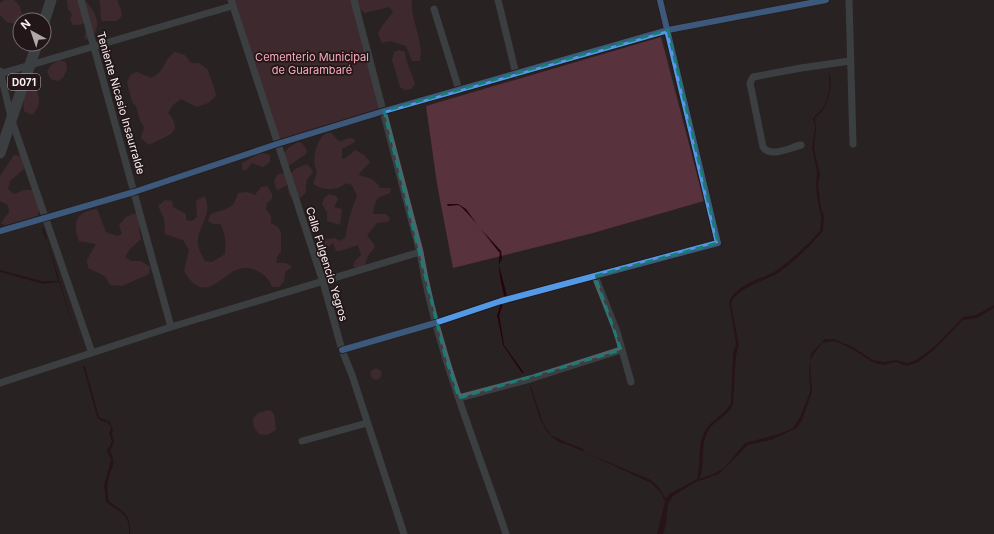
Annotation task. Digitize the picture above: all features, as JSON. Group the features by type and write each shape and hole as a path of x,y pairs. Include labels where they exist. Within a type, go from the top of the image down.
{"main road":[{"path":"47,12 51,0"},
{"name":"D071","path":"0,153 34,52"}],"street":[{"name":"Teniente Nicasio Insaurralde","path":"81,0 171,327"},
{"path":"354,0 420,252 425,283 435,323 482,469 506,534"},
{"path":"498,0 516,74"},
{"path":"342,350 435,323 503,300 718,243 660,0"},
{"path":"0,231 134,192 276,144 384,111 668,30 826,0"},
{"path":"849,0 853,144"},
{"path":"92,353 12,121 0,73 94,48 231,3"},
{"name":"Calle Fulgencio Yegros","path":"231,3 322,282 342,350 352,375 404,534"},
{"path":"434,9 459,90"},
{"path":"801,145 772,153 767,152 763,147 750,83 751,80 753,77 850,60"},
{"path":"0,383 171,327 420,252"},
{"path":"595,276 617,332 631,382"},
{"path":"459,398 528,380 622,350"},
{"path":"302,441 367,423"}],"highlighted area":[{"path":"668,30 718,243 595,276 621,350 459,398 445,355 384,111"}],"green space":[{"path":"5,0 14,0 18,4 22,12 12,12 12,23 7,22 0,15 0,3"},
{"path":"67,0 85,0 93,10 97,20 97,25 96,30 89,41 84,38 87,26 85,22 80,25 73,25 70,19 72,14 68,9"},
{"path":"99,0 117,0 122,16 116,21 102,21"},
{"name":"Cementerio Municipal de Guarambaré","path":"233,0 353,0 384,111 277,144"},
{"path":"355,0 412,0 413,15 420,45 420,61 412,61 406,46 390,41 382,43 378,34 393,12 389,7 365,13 358,8"},
{"path":"661,37 704,201 593,233 453,268 437,184 426,106"},
{"path":"399,50 405,52 415,84 411,89 405,90 400,87 392,60 394,52"},
{"path":"175,52 185,55 191,63 199,63 208,70 216,96 208,103 197,107 181,99 173,105 168,113 173,120 175,126 174,130 166,137 149,145 141,138 144,127 140,120 136,106 132,102 127,82 131,74 137,72 151,78 156,75"},
{"path":"59,60 66,62 67,69 63,78 57,81 51,79 47,72 50,66"},
{"path":"34,82 39,103 32,115 24,111 23,103 26,92"},
{"path":"326,133 331,133 340,142 349,138 354,139 355,142 342,149 342,159 346,158 355,150 364,155 370,162 358,175 373,180 380,188 391,188 390,193 377,199 373,214 386,214 390,218 388,222 377,223 367,235 375,246 369,254 364,266 360,270 353,266 355,261 361,255 358,245 336,251 333,243 321,252 319,244 321,240 335,238 339,241 345,238 351,211 357,196 352,185 346,183 334,189 325,189 313,184 317,172 314,162 317,146 322,136"},
{"path":"298,142 302,143 307,150 306,154 287,167 284,154 288,148"},
{"path":"260,153 270,155 270,162 263,167 252,163 246,170 242,170 242,163"},
{"path":"14,155 23,156 25,168 10,181 8,189 14,194 24,190 33,190 40,208 38,216 28,222 8,227 1,223 9,212 8,205 0,201 0,176"},
{"path":"307,164 313,171 307,180 306,192 303,195 296,200 294,199 289,194 288,185 277,190 274,181 277,175 282,173 287,176 290,175 295,169"},
{"path":"267,186 272,194 272,199 267,203 266,209 271,216 271,223 278,227 281,232 281,251 277,257 276,263 286,263 292,267 285,272 284,281 279,287 272,287 264,275 255,270 245,268 235,270 210,286 202,287 193,283 184,271 189,250 183,240 165,234 164,218 158,206 165,200 172,201 173,207 186,214 186,220 192,221 197,217 196,201 204,196 207,202 207,209 198,238 198,246 205,261 212,262 225,254 225,242 220,224 213,224 208,221 211,214 231,206 234,203 238,193 247,192 255,195 261,187"},
{"path":"329,194 336,196 338,199 334,207 342,209 340,225 327,221 327,212 322,204 324,198"},
{"path":"97,209 106,232 117,236 122,234 119,225 126,217 135,213 141,218 139,229 141,239 130,249 125,257 131,261 141,261 150,267 149,274 122,286 110,285 105,276 88,268 87,260 96,244 79,241 76,223 80,215 84,212"},
{"path":"376,368 380,370 382,374 380,378 376,380 372,378 370,374 372,370"},
{"path":"270,410 274,414 276,430 267,435 259,434 254,427 253,419 258,413"}],"shaded area":[{"path":"828,72 831,80 829,96 823,110 816,116 815,119 816,128 814,149 820,174 818,185 821,208 819,209 816,188 817,171 812,148 815,127 813,119 824,106 828,97"},
{"path":"447,204 458,204 466,209 478,225 462,207 458,205 448,206"},
{"path":"824,213 823,231 808,248 778,273 739,293 731,304 739,345 736,356 733,404 728,412 713,425 707,433 699,479 724,468 745,443 779,434 793,428 800,417 810,392 809,370 811,353 825,339 834,339 853,347 873,360 884,362 896,360 907,363 916,360 934,347 963,317 976,315 994,305 994,308 977,318 963,320 935,349 917,363 906,366 896,362 883,365 872,362 852,349 835,341 822,343 813,355 810,362 812,392 802,420 797,428 771,440 748,445 719,474 696,482 673,496 668,504 666,525 663,534 657,534 665,502 661,493 651,483 580,450 651,480 658,486 666,499 669,494 697,479 700,446 705,430 729,407 731,402 733,352 736,344 729,301 742,287 772,273 790,260 820,230 821,214"},
{"path":"481,229 501,251 502,258 499,264 500,253"},
{"path":"46,236 82,355 59,282 43,284 0,272 0,270 42,281 58,281"},
{"path":"499,265 507,296 504,296"},
{"path":"497,314 499,314 504,345 524,373 522,373 503,345"},
{"path":"83,366 85,366 99,417 109,421 113,429 112,434 114,442 110,451 113,466 108,481 108,500 125,513 129,521 130,534 128,522 123,514 106,502 104,485 111,460 107,451 112,441 109,434 111,427 107,422 101,421 97,417"},
{"path":"531,386 543,423 551,435 545,428 538,412 530,387"},
{"path":"551,435 566,442 563,444 556,440"}],"waterway":[{"path":"820,207 822,216"},
{"path":"43,229 46,238"},
{"path":"498,316 502,303"},
{"path":"563,442 583,450"}],"cycle path":[{"path":"342,350 435,323 501,301 718,243 660,0"},
{"path":"0,231 134,192 277,144 384,111 668,30 826,0"}]}
